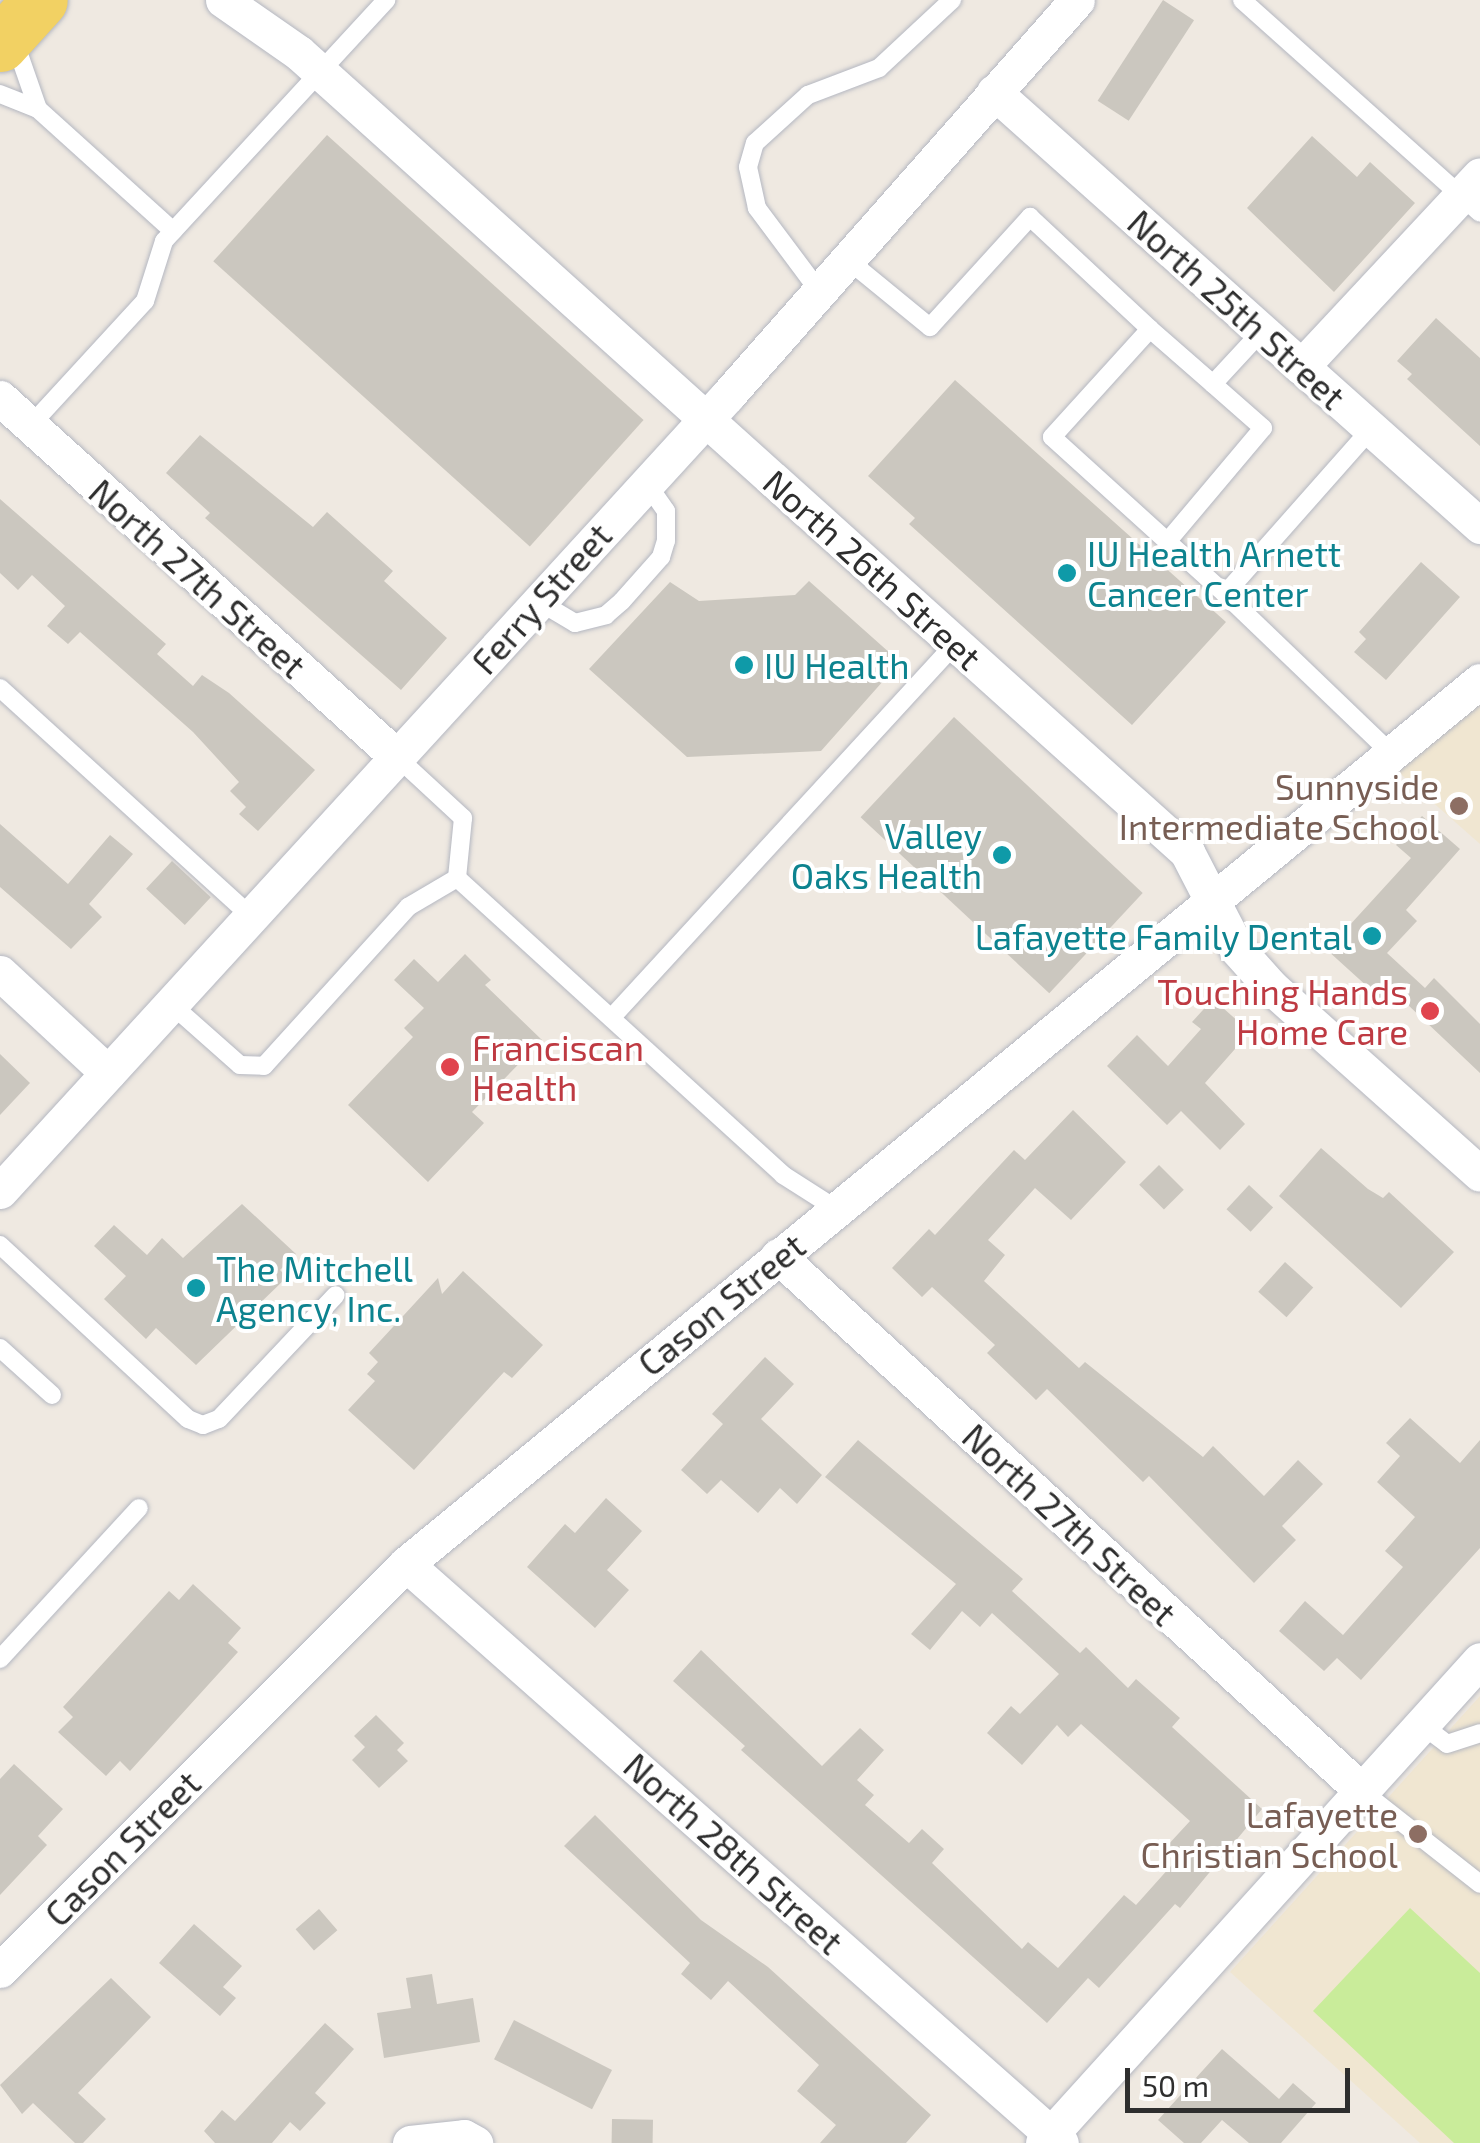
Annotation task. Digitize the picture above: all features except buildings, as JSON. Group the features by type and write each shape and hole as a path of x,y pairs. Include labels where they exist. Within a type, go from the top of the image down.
{"street":[{"name":"North 26th Street","path":"223,0 322,73 1187,852 1216,899 1238,949 1270,987 1480,1174"},
{"name":"Ferry Street","path":"0,1190 706,418 1077,0"},
{"name":"North 25th Street","path":"994,92 1480,526"},
{"path":"1301,367 1474,194"},
{"name":"North 27th Street","path":"0,399 397,758"},
{"name":"Cason Street","path":"0,1970 406,1564 1480,682"},
{"path":"0,973 108,1072"},
{"name":"North 27th Street","path":"778,1256 1362,1792"},
{"name":"North 28th Street","path":"406,1564 1052,2140"},
{"path":"1052,2140 1480,1660"},
{"path":"410,2143 464,2137 475,2143"}],"lane":[{"path":"30,426 145,301 173,232 386,0"},
{"path":"820,291 757,208 748,167 754,143 808,95 879,68 952,0"},
{"path":"1242,0 1474,194"},
{"path":"17,25 38,110"},
{"path":"0,94 38,110 173,232"},
{"path":"848,260 930,327 1030,217 1263,428 1167,542"},
{"path":"1150,328 1052,438 1394,756"},
{"path":"1213,384 1262,330"},
{"path":"1224,594 1371,429"},
{"path":"538,601 574,623 606,615 622,601 661,558 666,542 666,511 646,484"},
{"path":"612,1016 954,644"},
{"path":"0,688 251,916"},
{"path":"397,758 463,818 457,878"},
{"path":"457,878 782,1175 838,1210"},
{"path":"171,1004 240,1065 264,1066 408,906 457,878"},
{"path":"0,1245 188,1419 203,1425 219,1419 336,1295"},
{"path":"0,1348 52,1396"},
{"path":"0,1659 140,1508"},
{"path":"1422,1725 1446,1744 1480,1733"},
{"path":"1362,1792 1480,1884"}],"shaded area":[{"name":"Sunnyside Intermediate School","path":"1480,700 1480,844 1395,769"},
{"name":"Lafayette Christian School","path":"1480,1696 1480,2143 1420,2143 1230,1972"}],"green space":[{"path":"1410,1908 1480,1973 1480,2143 1454,2143 1313,2011"}],"place":[{"name":"IU Health Arnett Cancer Center","path":"1067,573"},
{"name":"IU Health","path":"744,665"},
{"name":"Sunnyside Intermediate School","path":"1459,806"},
{"name":"Valley Oaks Health","path":"1002,855"},
{"name":"Lafayette Family Dental","path":"1372,936"},
{"name":"Touching Hands Home Care","path":"1430,1011"},
{"name":"Franciscan Health","path":"450,1067"},
{"name":"The Mitchell Agency, Inc.","path":"196,1288"},
{"name":"Lafayette Christian School","path":"1418,1834"}]}
